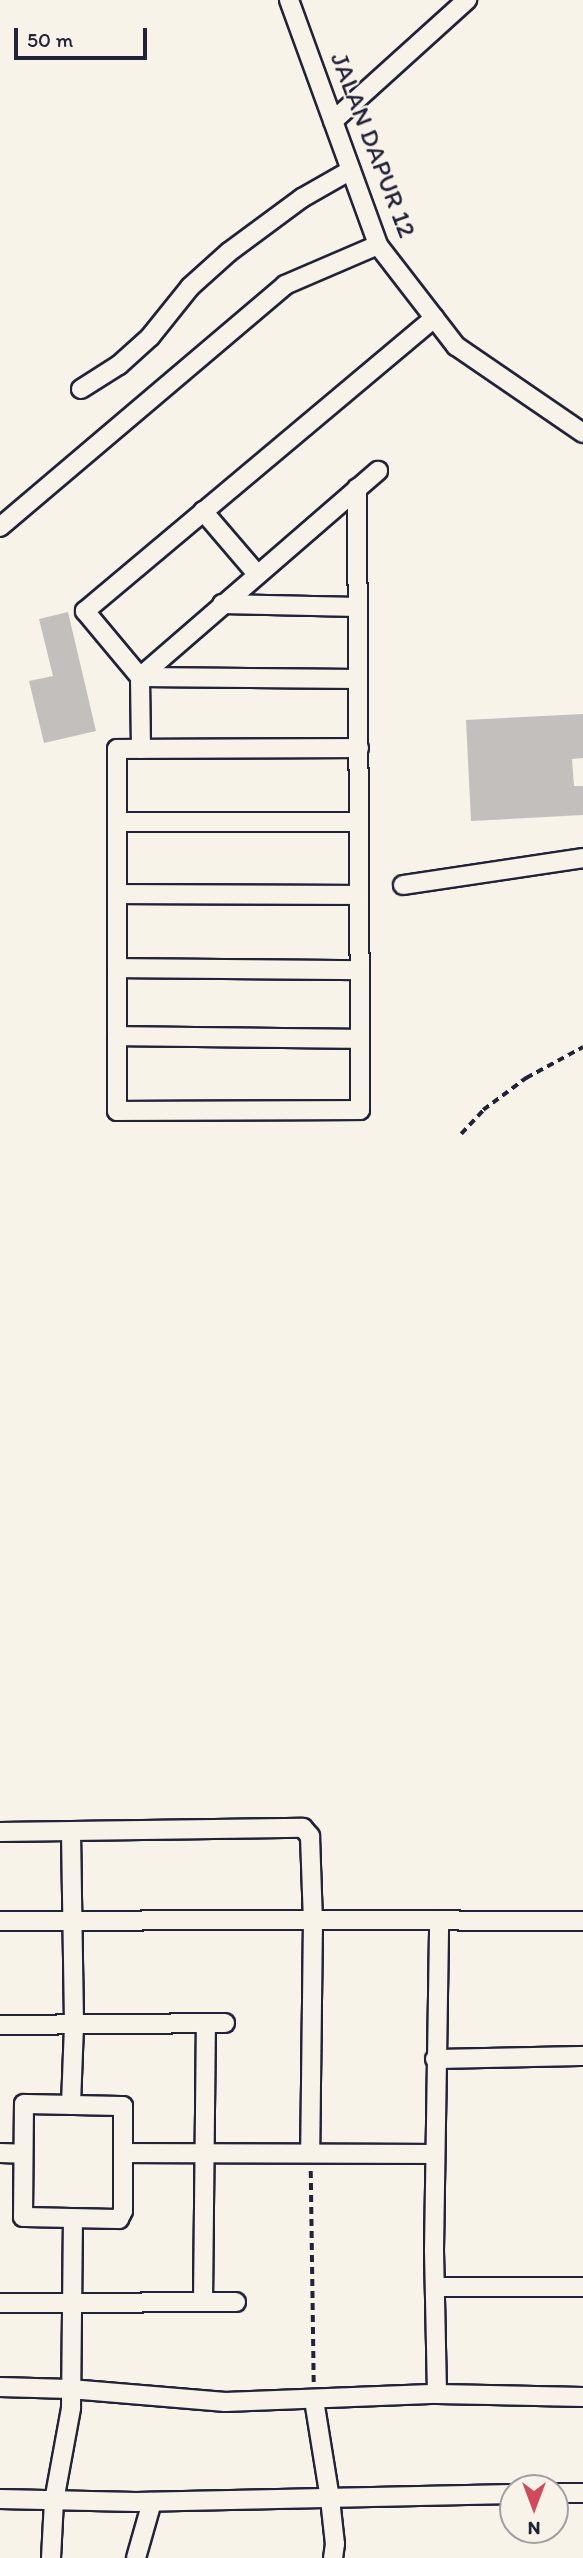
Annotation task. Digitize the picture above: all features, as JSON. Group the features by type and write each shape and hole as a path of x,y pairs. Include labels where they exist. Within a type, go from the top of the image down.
{"street":[{"name":"JALAN DAPUR 12","path":"289,0 378,245 456,346 583,433"},
{"path":"333,121 467,0"},
{"path":"81,389 119,365 150,337 190,287 229,252 302,198 351,170"},
{"path":"0,527 285,285 378,245"},
{"path":"141,749 140,677 85,611 434,318"},
{"path":"140,677 378,471"},
{"path":"358,488 358,679 359,748 360,1110 117,1111 117,749 359,748"},
{"path":"203,511 257,574"},
{"path":"222,604 358,607"},
{"path":"140,677 358,679"},
{"path":"117,822 359,822"},
{"path":"403,885 583,858"},
{"path":"117,894 359,895"},
{"path":"117,968 359,970"},
{"path":"117,1036 360,1040"},
{"path":"0,1832 303,1828 310,1836 313,1920 310,2152"},
{"path":"71,1832 74,1921 71,2105"},
{"path":"437,2394 435,2059 439,1920"},
{"path":"0,1922 583,1921"},
{"path":"202,2302 206,2023"},
{"path":"0,2025 225,2024"},
{"path":"435,2059 583,2056"},
{"path":"24,2104 71,2105 123,2106 122,2216 73,2219 23,2217 24,2104"},
{"path":"0,2153 23,2154"},
{"path":"123,2153 435,2154"},
{"path":"51,2558 54,2501 71,2408 73,2219"},
{"path":"435,2287 583,2287"},
{"path":"0,2303 236,2302"},
{"path":"0,2387 70,2389 225,2402 437,2394 583,2397"},
{"path":"314,2400 330,2500 335,2544 332,2558"},
{"path":"0,2499 330,2500 499,2494"},
{"path":"136,2558 152,2501"}],"path":[{"path":"461,1134 483,1110 526,1078 583,1047"},
{"path":"310,2152 314,2400"}],"building":[{"path":"68,612 96,731 44,743 29,681 53,676 39,619"},
{"path":"583,714 583,758 572,759 574,786 583,786 583,815 471,821 466,720"}]}
